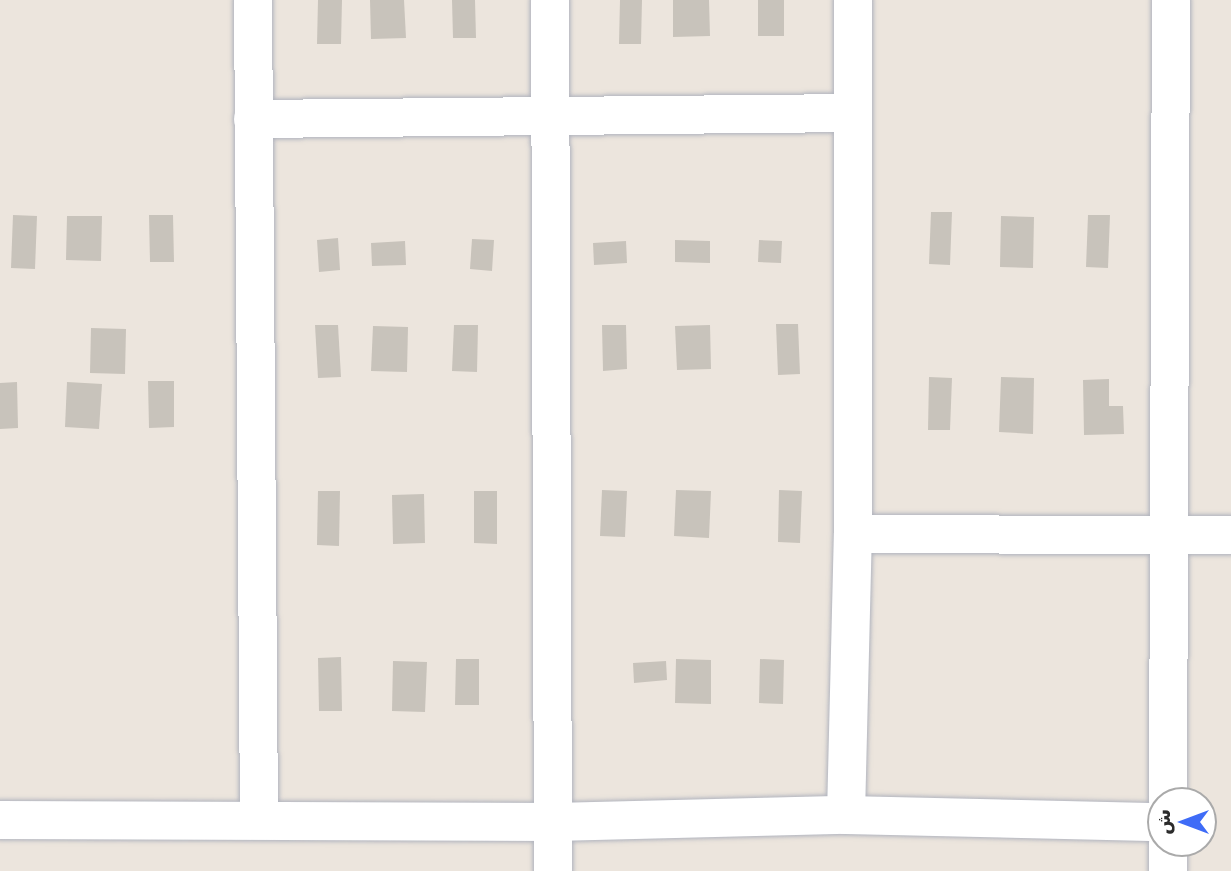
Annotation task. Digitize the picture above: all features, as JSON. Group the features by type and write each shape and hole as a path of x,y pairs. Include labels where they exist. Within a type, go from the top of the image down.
{"street":[{"path":"253,0 259,818"},
{"path":"550,0 553,871"},
{"path":"846,815 853,534 853,0"},
{"path":"1168,787 1171,0"},
{"path":"253,119 853,113"},
{"path":"853,534 1231,535"},
{"path":"0,820 259,818 554,822 846,815 1147,822"}],"building":[{"path":"318,0 342,0 341,44 317,44"},
{"path":"370,0 404,0 406,38 371,39"},
{"path":"452,0 475,0 476,38 453,38"},
{"path":"620,0 642,0 641,44 619,44"},
{"path":"673,0 709,0 710,36 673,37"},
{"path":"758,0 784,0 784,36 758,36"},
{"path":"931,212 952,212 950,265 929,264"},
{"path":"13,215 37,216 35,269 11,268"},
{"path":"149,215 173,215 174,262 150,262"},
{"path":"1088,215 1110,215 1108,268 1086,267"},
{"path":"67,216 102,216 101,261 66,260"},
{"path":"1001,216 1034,217 1033,268 1000,267"},
{"path":"338,238 340,270 319,272 317,240"},
{"path":"472,239 494,240 492,271 470,269"},
{"path":"675,240 710,241 710,263 675,262"},
{"path":"759,240 782,241 781,263 758,262"},
{"path":"405,241 406,265 372,266 371,243"},
{"path":"626,241 627,263 594,265 593,243"},
{"path":"776,324 798,324 800,374 778,375"},
{"path":"315,325 338,325 341,377 318,378"},
{"path":"454,325 478,325 477,372 452,371"},
{"path":"602,325 626,325 627,369 603,371"},
{"path":"710,325 711,369 677,370 675,326"},
{"path":"373,326 408,327 407,372 371,371"},
{"path":"91,328 126,329 125,374 90,373"},
{"path":"929,377 952,378 950,430 928,430"},
{"path":"1001,377 1034,378 1033,434 999,432"},
{"path":"1109,379 1109,406 1123,406 1124,434 1084,435 1083,380"},
{"path":"148,381 174,381 174,427 149,428"},
{"path":"17,382 18,428 0,429 0,383"},
{"path":"67,382 102,384 99,429 65,427"},
{"path":"602,490 627,491 625,537 600,536"},
{"path":"676,490 711,491 709,538 674,536"},
{"path":"779,490 802,491 800,543 778,542"},
{"path":"318,491 340,491 339,546 317,545"},
{"path":"474,491 497,491 497,544 474,543"},
{"path":"424,494 425,543 393,544 392,495"},
{"path":"341,657 342,711 319,711 318,658"},
{"path":"456,659 479,659 479,705 455,705"},
{"path":"676,659 711,660 711,704 675,703"},
{"path":"760,659 784,660 783,704 759,703"},
{"path":"393,661 427,662 425,712 392,711"},
{"path":"666,661 667,680 634,683 633,663"}]}
